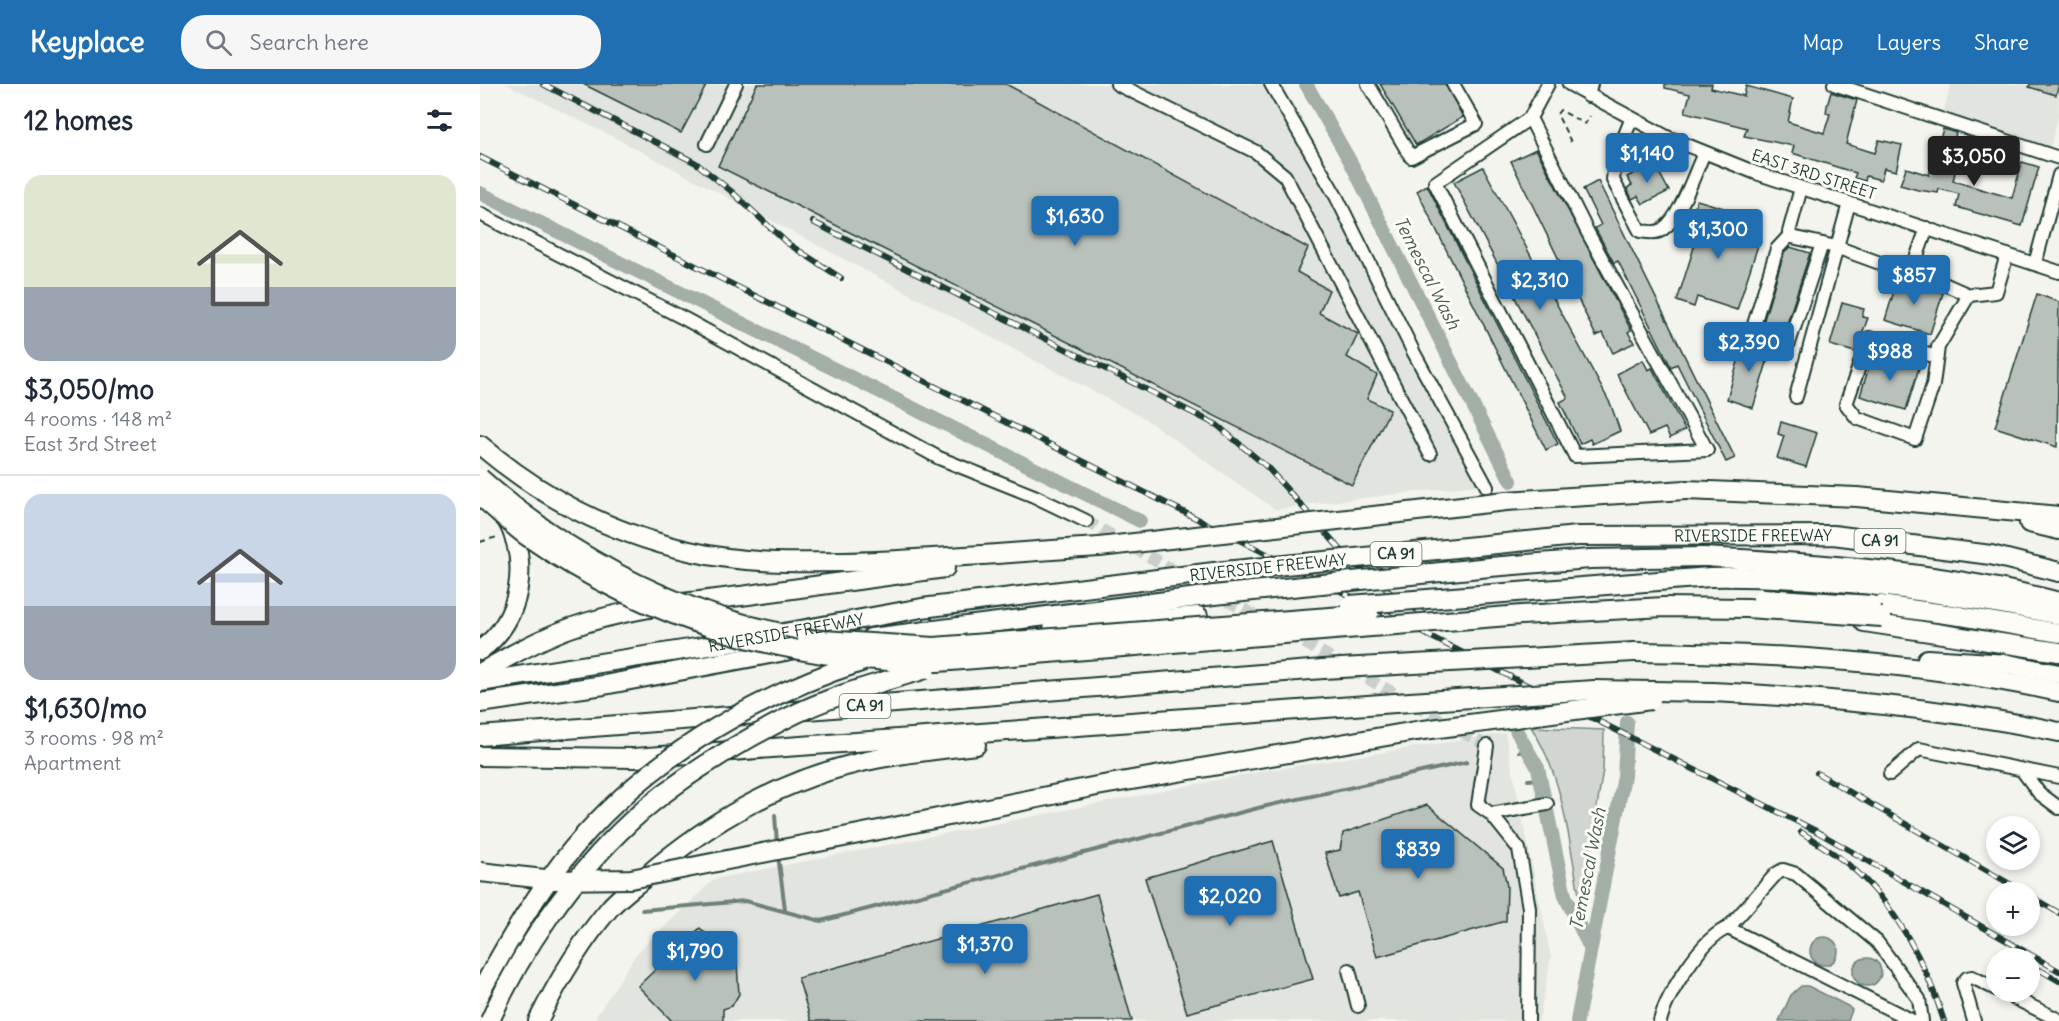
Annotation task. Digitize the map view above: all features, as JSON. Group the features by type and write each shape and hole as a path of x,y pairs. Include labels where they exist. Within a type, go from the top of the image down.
{"highway":[{"path":"480,445 519,478 556,500 605,524 691,551 792,562 913,559 1099,547"},
{"path":"480,478 503,499 562,541 643,586 735,622 806,639 871,645 934,647 1616,598 1781,598 1881,611 2059,646"},
{"path":"480,673 519,651 570,628 610,616 677,602 739,596 1099,547 1506,501 1686,490 1916,502 2059,516"},
{"path":"480,494 526,535 633,599 739,637 840,656 890,661 939,662 1521,615 1664,607 1881,611 1960,616 2059,633"},
{"path":"480,494 503,514 514,534 520,560 518,591 497,634 480,650"},
{"path":"1916,502 2059,530"},
{"name":"RIVERSIDE FREEWAY","path":"480,682 740,641 922,608 1215,572 1577,536 1833,535 1991,555 2059,572"},
{"path":"480,703 604,685 815,646 1214,595 1590,559 1703,557 1802,562 1896,572 1994,587 2059,602"},
{"path":"480,993 496,963 562,862 597,822 655,769 721,724 776,696 822,674 897,650 967,637 1198,616 1710,577 1758,576 1838,582 1944,595 2059,615"},
{"path":"490,1021 520,962 593,860 630,822 666,792 786,718 827,700 926,669 985,654 1201,635 1587,608 1837,619 1895,625 2059,652"},
{"name":"CA 91","path":"480,736 1323,669 1634,652 1704,652 1868,662 2004,681 2059,693"},
{"path":"1868,662 1926,659 1996,663 2059,674"},
{"path":"538,1021 549,999 610,908 671,854 713,825 759,799 815,776 875,759 1028,737 1212,717 1594,690 1712,692 1884,704 1958,713 2059,732"},
{"path":"480,872 555,880 631,879 1108,784 1416,731 1712,692"},
{"name":"CA 91","path":"480,756 634,758 1212,717"}],"street":[{"path":"707,144 736,84"},
{"path":"1117,84 1256,152 1285,176 1430,454"},
{"path":"1271,84 1337,198 1414,352 1487,487"},
{"path":"1368,84 1410,157 1476,124 1453,84"},
{"path":"1530,118 1588,233 1707,450 1575,456 1434,183 1530,118 1548,84"},
{"name":"EAST 3RD STREET","path":"1569,84 1590,90 1631,120 1704,153 1801,188 2059,272"},
{"path":"1834,84 2059,158"},
{"path":"1631,120 1615,160 1612,180 1640,231 1649,233 1662,230 1674,217 1704,153"},
{"path":"2035,264 2059,175"},
{"path":"1801,188 1790,235 1777,249 1752,331 1789,342 1822,244"},
{"path":"1796,397 1849,204"},
{"path":"480,214 685,319 939,458 1034,496 1086,521"},
{"path":"1914,264 1927,228"},
{"path":"1790,235 1888,266 1914,264 1926,276 1969,295 1996,292 2007,255"},
{"path":"1937,357 1869,338 1846,404 1857,418 1915,439 1933,385 1937,357 1938,347 1969,295"},
{"path":"1487,746 1478,806 1491,814 1519,849 1529,908 1528,1021"},
{"path":"1890,774 1919,749 2059,777"},
{"path":"2022,770 2039,793 2059,808"},
{"path":"1491,814 1547,804"},
{"path":"1660,1021 1678,981 1694,959 1712,938 1728,928 1776,874 1783,870 1796,874 1877,942 1919,999 1922,1021"},
{"path":"1728,928 1913,1021"},
{"path":"1349,970 1358,1006"},
{"path":"1974,1021 1963,983 1966,978 1972,977 1986,984"},
{"path":"2022,1002 2059,1020"}],"path":[{"path":"1571,142 1557,114 1560,110 1585,124 1590,116"},
{"path":"480,542 514,534"}],"shaded area":[{"path":"506,84 1280,84 1300,115 1487,484 1276,510 1145,419 621,141"},
{"path":"1951,84 2059,84 2059,114 2050,149 1943,114"},
{"path":"1531,727 1604,730 1603,770 1581,905 1559,790 1542,747"},
{"path":"1505,733 1551,957 1539,1021 593,1021 637,953 714,879 1263,771"},
{"path":"1824,937 1834,941 1838,951 1834,961 1824,965 1814,961 1810,951 1814,941"},
{"path":"1867,958 1877,962 1881,972 1877,982 1867,986 1857,982 1853,972 1857,962"},
{"path":"1801,986 1808,986 1848,1006 1852,1010 1848,1021 1779,1021 1791,995"}],"building":[{"path":"583,84 707,84 681,133"},
{"path":"757,84 1006,84 1308,248 1297,272 1329,290 1319,313 1358,334 1347,357 1377,375 1367,399 1390,410 1352,485 718,166"},
{"path":"1380,84 1445,84 1463,117 1416,145"},
{"path":"1665,84 1712,84 1711,88 1744,96 1746,86 1793,99 1788,122 1824,133 1830,114 1826,113 1831,92 1857,100 1846,144 1875,153 1879,140 1902,145 1896,171 1884,168 1881,180 1866,176 1865,181 1854,178 1856,173 1792,153 1794,146 1744,136 1747,128 1685,112 1690,94 1665,88"},
{"path":"2030,84 2059,84 2056,95 2029,87"},
{"path":"1943,129 1956,133 1948,160 1957,163 1953,181 2012,198 2022,162 2039,167 2022,226 1956,207 1959,194 1939,189 1938,193 1918,190 1900,185 1906,168 1929,175"},
{"path":"1536,149 1631,330 1628,332 1634,343 1613,353 1603,333 1596,336 1511,161"},
{"path":"1654,163 1669,191 1643,204 1638,196 1632,199 1627,188 1632,185 1627,177"},
{"path":"1483,167 1611,405 1620,431 1592,444 1590,439 1580,444 1560,402 1568,398 1454,182"},
{"path":"1598,181 1735,458 1726,462 1677,364 1671,367 1618,261 1614,263 1595,228 1601,225 1583,189"},
{"path":"1427,185 1558,444 1546,450 1417,191"},
{"path":"1697,200 1727,209 1722,224 1761,236 1737,310 1697,297 1694,307 1677,301 1702,222 1691,218"},
{"path":"1790,247 1810,253 1784,333 1762,326 1784,253"},
{"path":"1898,278 1943,293 1930,334 1885,320"},
{"path":"2037,294 2059,302 2057,447 1995,427"},
{"path":"1842,303 1864,309 1862,317 1868,318 1855,352 1830,345"},
{"path":"1744,341 1772,346 1753,408 1727,399"},
{"path":"1873,354 1919,368 1906,410 1860,396"},
{"path":"1643,360 1648,370 1652,368 1685,430 1670,438 1665,428 1649,435 1617,374"},
{"path":"1781,422 1817,433 1806,467 1777,458 1784,436 1778,434"},
{"path":"1427,805 1503,868 1507,886 1506,921 1377,957 1358,892 1339,898 1325,853 1340,850 1343,833"},
{"path":"1273,841 1313,979 1187,1013 1145,878"},
{"path":"1097,894 1132,1021 811,1021 798,978"},
{"path":"700,928 737,964 739,994 732,1006 723,1009 723,1021 672,1021 638,986"}],"waterway":[{"name":"Temescal Wash","path":"1306,84 1350,161 1511,481"},
{"path":"480,193 1140,521"},
{"name":"Temescal Wash","path":"1577,1021 1624,776 1627,722"},
{"path":"1516,730 1538,768 1565,896 1590,948"},
{"path":"1519,752 1529,751"},
{"path":"642,910 745,901 821,921 1262,807 1467,762"},
{"path":"1528,780 1541,779"},
{"path":"775,815 777,844"},
{"path":"778,855 785,909"}],"tunnel":[{"path":"1086,521 1266,622"},
{"path":"1289,634 1487,746"}],"railway":[{"path":"543,84 696,163 731,191 787,243 841,278"},
{"path":"480,157 1816,831 2059,971"},
{"path":"813,222 1217,425 1267,467 1351,561 1396,597 1430,618"},
{"path":"1817,773 2007,882"},
{"path":"1801,832 1844,861 1881,898 1908,937 1919,958 1944,1021"},
{"path":"2040,902 2059,913"},
{"path":"2040,970 2059,981"}]}
